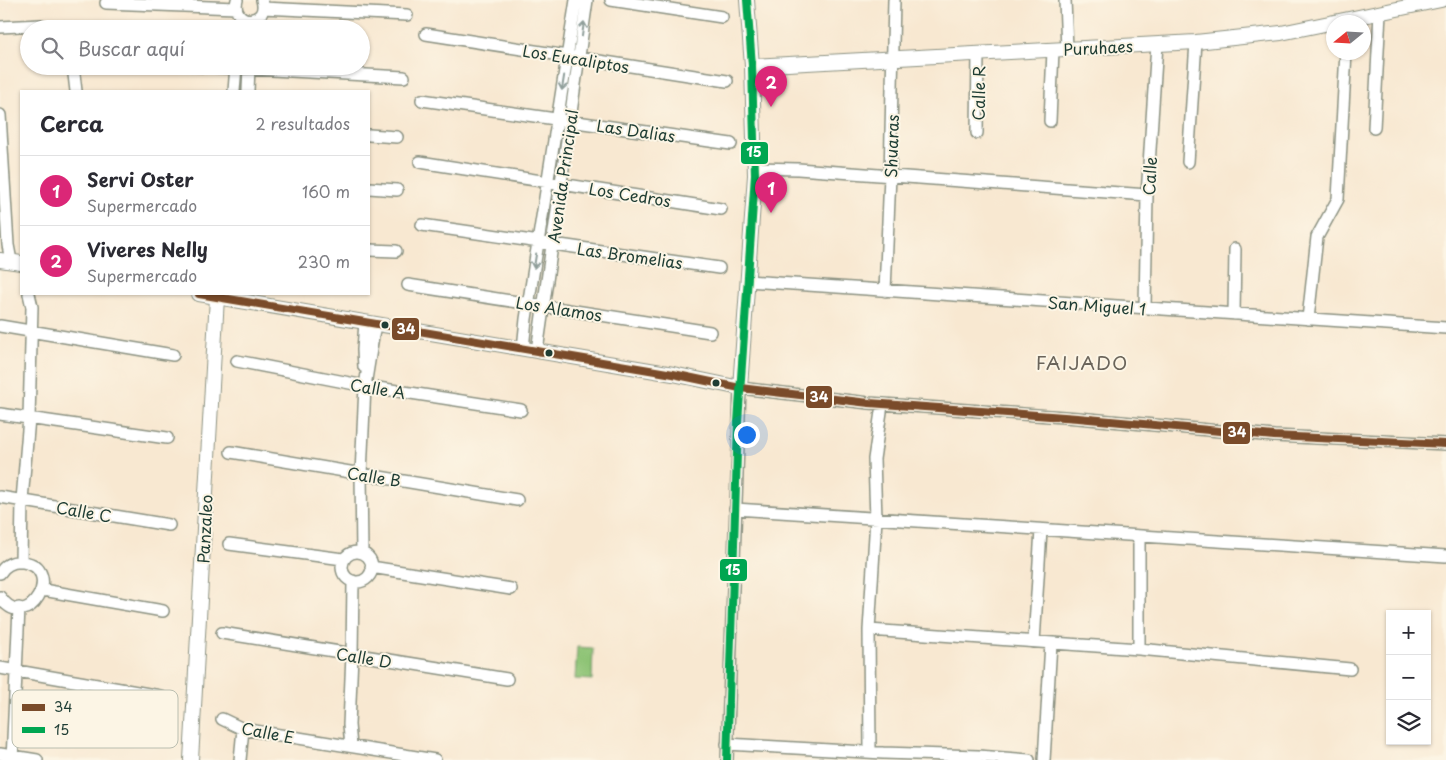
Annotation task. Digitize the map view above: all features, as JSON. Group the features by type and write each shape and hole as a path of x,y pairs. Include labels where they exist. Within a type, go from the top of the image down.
{"street":[{"name":"Avenida Principal","path":"537,351 570,121 576,0"},
{"name":"Avenida Principal","path":"523,349 558,119 588,0"},
{"path":"611,0 722,17"},
{"path":"727,760 740,388 754,168 752,66 747,0"},
{"name":"Shuaras","path":"885,291 894,57 894,0"},
{"path":"1050,121 1065,0"},
{"name":"Puruhaes","path":"1371,15 1442,0"},
{"path":"106,3 238,7"},
{"path":"255,20 259,16 263,4 407,15"},
{"path":"238,7 242,18 245,20"},
{"path":"238,7 238,20"},
{"path":"1374,128 1380,13"},
{"name":"Puruhaes","path":"752,66 1196,42 1281,33 1326,25"},
{"path":"0,27 20,26"},
{"name":"Los Eucaliptos","path":"426,34 726,81"},
{"path":"1188,162 1196,42"},
{"name":"Calle","path":"1145,308 1147,195 1157,44"},
{"name":"Calle R","path":"977,133 978,53"},
{"path":"1308,319 1316,237 1338,199 1346,60"},
{"path":"74,75 76,90"},
{"path":"234,90 235,75"},
{"path":"248,90 249,75"},
{"path":"370,75 404,77"},
{"name":"Las Dalias","path":"422,100 731,144"},
{"path":"0,115 8,245 11,262"},
{"path":"370,135 397,137"},
{"name":"Los Cedros","path":"420,162 721,209"},
{"path":"754,168 798,169 1147,195"},
{"path":"370,188 397,190"},
{"name":"Las Bromelias","path":"422,225 719,268"},
{"path":"1234,314 1235,249"},
{"path":"370,250 396,251"},
{"name":"San Miguel 1","path":"747,281 1446,328"},
{"name":"Los Alamos","path":"408,285 710,332"},
{"path":"21,562 22,500 29,418 32,307 29,295"},
{"path":"32,307 37,295"},
{"path":"218,295 239,297 370,323 673,374 740,388 882,404 1078,418 1274,436 1446,444"},
{"name":"Panzaleo","path":"190,760 218,295"},
{"path":"362,553 361,474 366,386 363,350 370,323"},
{"path":"0,326 173,355"},
{"name":"Calle A","path":"237,361 366,386 521,410"},
{"path":"870,752 869,630 876,519 874,459 882,404"},
{"path":"0,414 167,438"},
{"name":"Calle B","path":"231,452 517,500"},
{"name":"Calle C","path":"0,497 169,525"},
{"path":"735,509 1446,556"},
{"path":"1034,642 1041,530"},
{"path":"1139,536 1139,649"},
{"path":"229,544 344,559"},
{"path":"362,553 369,558 371,571 366,579 353,581 343,572 344,559 350,554 362,553"},
{"path":"0,573 8,565 21,562 28,563 38,571 43,590 38,600 28,607 9,606 0,597"},
{"path":"371,567 511,589"},
{"path":"351,746 349,725 353,581"},
{"path":"43,590 163,611"},
{"path":"15,690 19,608"},
{"path":"869,630 1139,649 1350,669"},
{"name":"Calle D","path":"222,633 507,680"},
{"path":"1044,760 1051,643"},
{"path":"0,668 127,690"},
{"name":"Calle E","path":"222,719 243,729 435,760"},
{"path":"240,760 243,729"},
{"path":"727,744 870,752 883,756 1029,760"},
{"path":"0,754 12,758 37,760"}],"green space":[{"path":"577,647 593,648 592,680 575,679"}],"transit line":[{"name":"15","path":"727,760 738,422 755,175 752,66 747,0"},
{"name":"34","path":"205,295 673,374 740,388 869,403 1078,418 1274,436 1446,444"}],"place":[{"name":"Viveres Nelly","path":"771,107"},
{"name":"Servi Oster","path":"771,213"}],"district":[{"name":"FAIJADO","path":"1082,362"}]}
